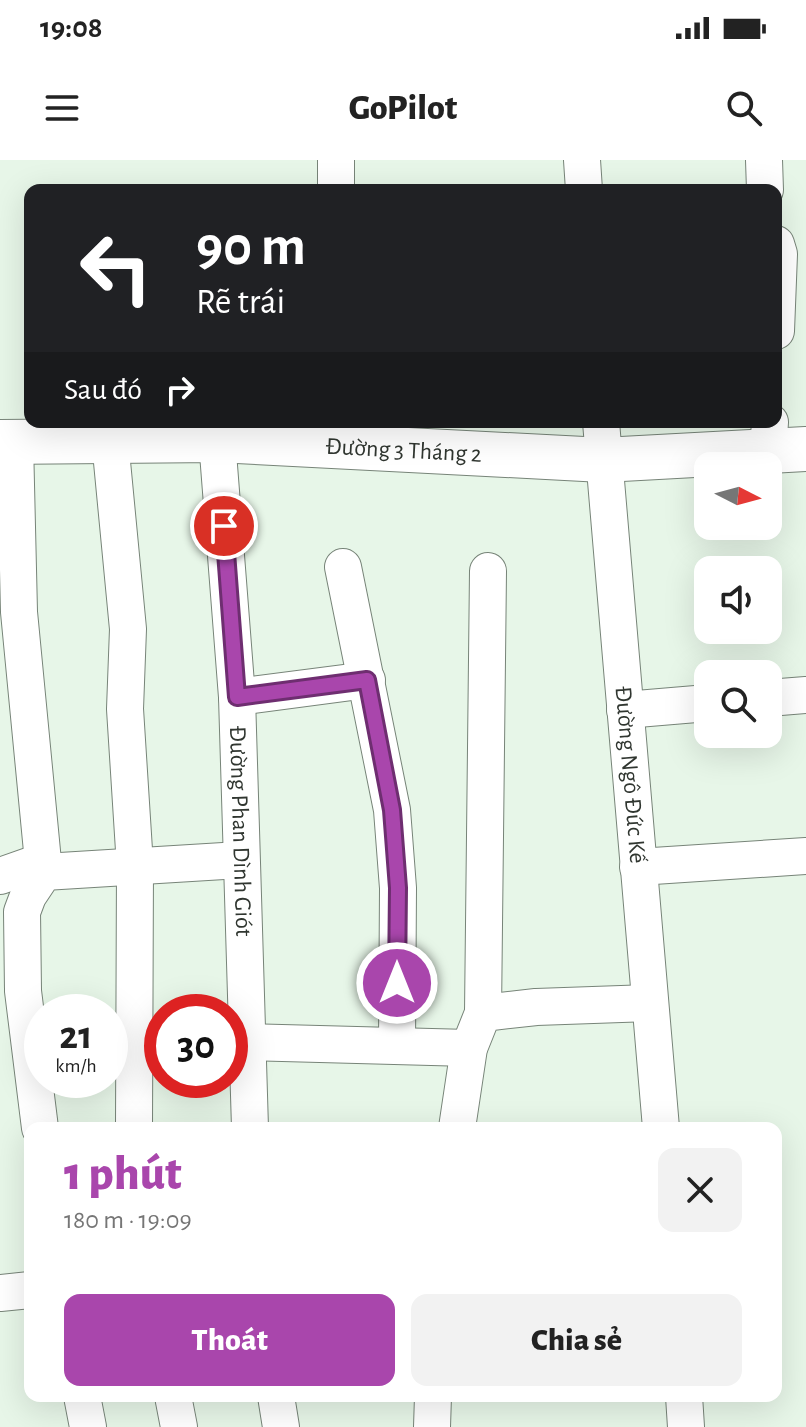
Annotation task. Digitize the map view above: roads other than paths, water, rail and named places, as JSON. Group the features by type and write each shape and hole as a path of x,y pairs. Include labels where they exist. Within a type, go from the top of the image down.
{"main road":[{"name":"Đường 3 Tháng 2","path":"8,442 217,440 331,434 602,441 781,441"}],"street":[{"path":"336,160 336,184"},
{"path":"582,160 584,184"},
{"path":"764,160 765,184"},
{"name":"Đường Phan Dình Giót","path":"217,440 237,697 244,994"},
{"path":"110,441 128,629 125,709 135,866 134,1122"},
{"name":"Đường Ngô Đức Kế","path":"602,441 660,1122"},
{"path":"8,442 19,612 44,867 22,912 23,991 39,1122"},
{"path":"343,567 393,826 398,888 397,1046"},
{"path":"458,1122 469,1048 483,1013 488,571"},
{"path":"237,697 367,680"},
{"path":"782,697 806,695"},
{"path":"625,710 694,704"},
{"path":"638,867 806,856"},
{"path":"0,876 44,867 240,860"},
{"path":"483,1013 536,1007 650,1003"},
{"path":"248,1042 469,1048"},
{"name":"Đường Phan Dình Giót","path":"248,1085 250,1122"},
{"path":"0,1293 24,1291"},
{"path":"83,1402 88,1427"},
{"path":"174,1402 179,1427"},
{"path":"277,1402 281,1427"},
{"path":"432,1427 433,1402"},
{"path":"684,1402 686,1427"}]}
